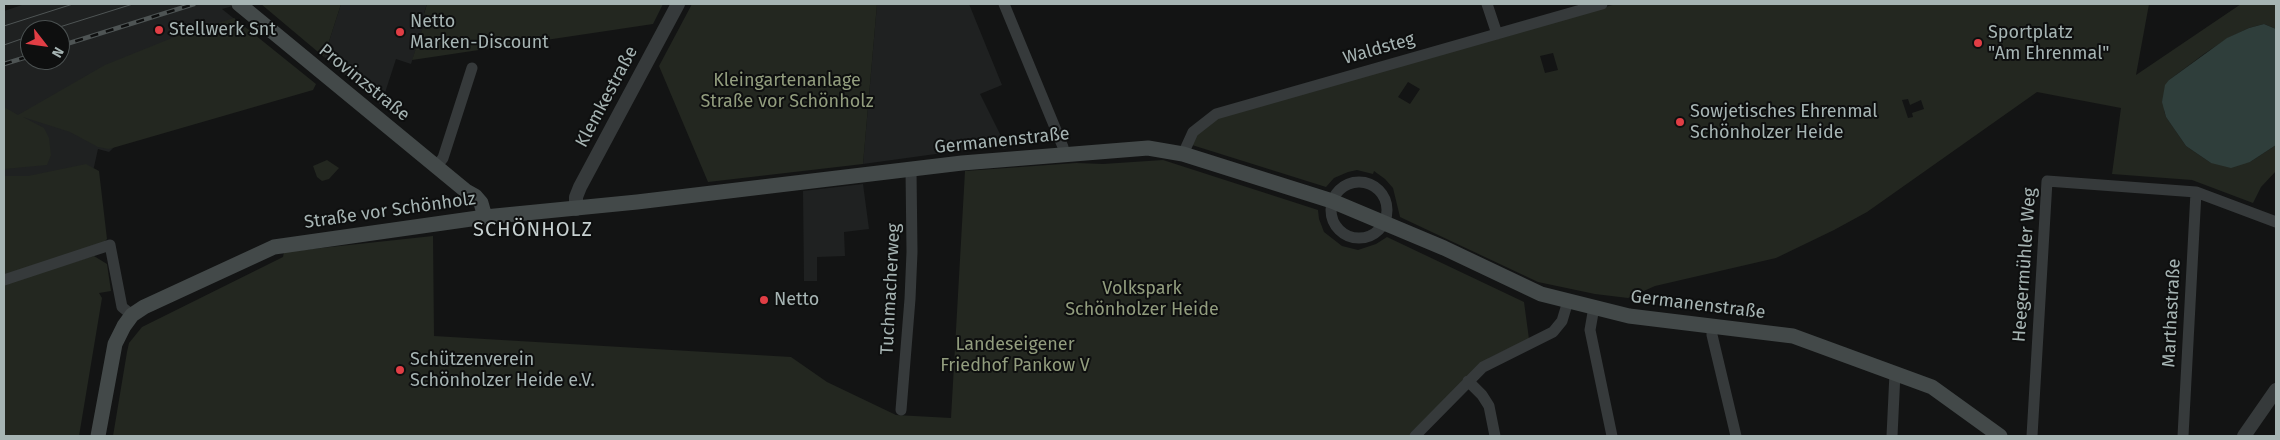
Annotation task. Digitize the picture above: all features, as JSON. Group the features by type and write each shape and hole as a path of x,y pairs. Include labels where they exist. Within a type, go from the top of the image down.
{"main road":[{"name":"Provinzstraße","path":"239,4 436,167 475,196 482,203 480,218"},
{"name":"Germanenstraße","path":"669,198 1064,154 1148,148 1183,154 1332,201 1385,222 1534,291 1629,316 1793,336 1932,387 2000,436"},
{"name":"Straße vor Schönholz","path":"132,315 151,303 274,247 480,218 669,198"},
{"path":"98,436 115,344 132,315"}],"street":[{"name":"Klemkestraße","path":"576,209 576,197 580,187 678,4"},
{"path":"1487,4 1497,34"},
{"name":"Waldsteg","path":"1183,154 1193,132 1216,114 1602,4"},
{"path":"1007,5 1063,147 1064,154"},
{"path":"436,167 443,158 472,68"},
{"name":"Tuchmacherweg","path":"901,410 911,285 911,170"},
{"name":"Heegermühler Weg","path":"2032,436 2047,181 2196,192 2276,222"},
{"path":"1366,183 1374,186 1383,196 1388,209 1385,222 1370,237 1361,239 1345,235 1334,224 1332,201 1336,194 1349,184 1366,183"},
{"name":"Marthastraße","path":"2183,436 2196,192"},
{"path":"4,280 110,245 122,307 132,315"},
{"path":"1414,436 1483,367 1553,332 1562,321 1568,301"},
{"path":"1594,307 1590,330 1612,436"},
{"path":"1712,326 1712,335 1736,436"},
{"path":"1892,436 1895,373"},
{"path":"1468,381 1489,406 1495,436"},
{"path":"2244,436 2276,390"}],"shaded area":[{"path":"25,4 240,4 222,9 242,25 109,152 98,149 92,176 4,269 4,11"},
{"path":"341,4 427,4 424,13 427,15 411,64 396,59 381,105 324,57"},
{"path":"877,4 969,4 1002,85 980,94 1007,148 1003,149 1001,145 863,164"},
{"path":"2264,24 2276,29 2276,145 2250,162 2231,168 2211,163 2186,146 2166,117 2162,102 2165,85 2169,80 2227,38 2249,28"},
{"path":"863,184 869,229 844,232 845,256 817,257 817,281 804,281 803,191"}],"green space":[{"path":"261,4 341,4 324,57"},
{"path":"427,4 663,4 653,24 412,60 427,15 424,14"},
{"name":"Kleingartenanlage Straße vor Schönholz","path":"692,4 877,4 863,164 708,182 659,66"},
{"path":"1616,4 2149,4 2136,75 2241,4 2276,4 2276,29 2264,24 2249,28 2228,38 2169,80 2164,110 2166,117 2186,146 2211,163 2250,162 2276,145 2276,171 2261,187 2253,203 2192,180 2112,174 2121,108 2037,92 1867,212 1834,230 1776,258 1655,286 1628,298 1595,294 1538,282 1400,217 1393,188 1374,171 1373,174 1357,170 1348,172 1334,178 1326,187 1192,145 1198,132 1221,116","holes":["1553,53 1558,70 1545,73 1540,56","1408,82 1420,89 1410,104 1398,97","1908,99 1910,105 1921,100 1924,109 1912,113 1913,117 1908,118 1902,100"]},
{"path":"234,18 316,84 313,90 109,149 98,147 70,132 23,117 44,128 49,138 51,155 47,165 4,169 4,107 18,115 105,65 172,38"},
{"path":"327,160 339,168 329,179 322,181 317,177 313,166"},
{"name":"Volkspark Schönholzer Heide","path":"1163,160 1318,210 1324,232 1342,246 1358,250 1376,244 1387,237 1524,302 1529,339 1489,358 1410,436 113,436 129,343 142,327 283,257 284,252 433,236 434,336 791,357 827,382 896,415 951,418 965,171 1076,163 1103,164"},
{"path":"86,164 99,171 107,239 100,246 4,277 4,176 28,176"},
{"path":"94,256 107,264 111,291 99,293 102,298 79,436 4,436 4,283"}],"tram line":[{"path":"4,26 73,4"},
{"path":"70,24 133,4"},
{"path":"4,45 20,39"}],"railway":[{"path":"70,43 194,4"},
{"path":"4,64 20,59"}],"place":[{"name":"Stellwerk Snt","path":"159,30"},
{"name":"Netto Marken-Discount","path":"400,32"},
{"name":"Sportplatz \"Am Ehrenmal\"","path":"1978,43"},
{"name":"Sowjetisches Ehrenmal Schönholzer Heide","path":"1680,122"},
{"name":"Netto","path":"764,300"},
{"name":"Schützenverein Schönholzer Heide e.V.","path":"400,370"}],"district":[{"name":"SCHÖNHOLZ","path":"533,230"}],"park label":[{"name":"Landeseigener Friedhof Pankow V","path":"1015,355"}]}
